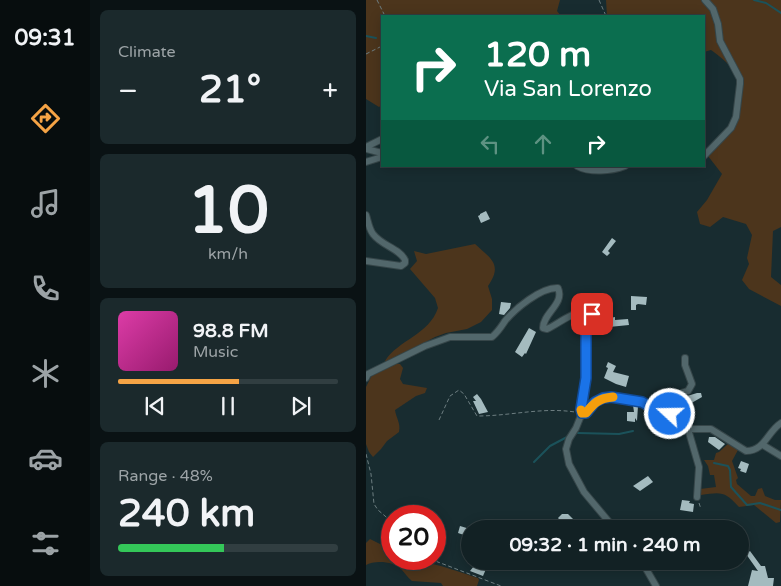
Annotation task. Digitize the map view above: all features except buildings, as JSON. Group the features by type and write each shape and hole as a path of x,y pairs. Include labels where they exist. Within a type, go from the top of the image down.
{"street":[{"path":"705,0 713,9 718,24 720,41 740,79 736,117 732,128 705,155"},
{"path":"366,148 381,140"},
{"path":"366,148 381,155"},
{"path":"366,162 381,155"},
{"path":"579,167 583,169 604,170 620,167"},
{"path":"366,215 372,233 380,242 401,254 406,260 401,266 366,261"},
{"path":"366,378 368,374 375,370 425,346 450,337 492,337 530,299 553,288 558,288 560,296 552,311 544,320 543,328 547,329 579,312 592,314 593,318 586,333 586,378 582,413 566,449 569,464 584,492 607,520"},
{"path":"670,418 670,396 688,391 692,384 685,365 685,358"},
{"path":"582,413 586,413 595,402 603,398 611,397 642,402 688,429 711,429 746,451 763,445 773,428 781,423"},
{"path":"688,429 699,467 698,497"},
{"path":"763,445 781,456"},
{"path":"647,570 656,586"}],"path":[{"path":"377,0 384,15"},
{"path":"599,0 606,15"},
{"path":"366,54 381,46"},
{"path":"439,420 450,396 459,390 464,394 477,416 494,416 541,410 582,413"},
{"path":"366,454 371,474 374,504 381,513"},
{"path":"698,497 702,510"},
{"path":"446,565 501,586"}],"shaded area":[{"path":"366,0 560,0 557,11 560,15 381,15 381,106 379,107 366,99"},
{"path":"606,0 781,0 781,227 773,231 771,277 781,285 781,306 749,289 742,280 749,264 747,258 752,235 746,224 723,217 710,227 700,224 697,212 707,200 722,174 708,156 735,125 742,92 733,69 711,50 705,52 705,15 607,15"},
{"path":"475,244 490,258 495,267 495,272 488,286 492,299 492,310 481,322 467,329 435,337 390,361 385,361 397,348 428,325 438,308 435,298 410,269 417,261 414,251 426,254"},
{"path":"394,364 400,364 403,368 400,379 403,384 427,388 425,393 416,396 395,410 399,423 399,432 387,441 373,457 366,444 366,387 372,375"},
{"path":"728,444 738,450 732,461 738,478 736,480 737,484 751,496 755,496 758,489 762,488 765,496 781,500 780,522 776,523 754,505 739,507 726,495 713,493 701,495 700,489 716,487 714,475 710,475 704,460 714,460 716,453"},
{"path":"370,539 381,544 381,562 366,565 366,543"},
{"path":"446,568 478,578 479,580 477,586 443,586 441,583 412,581 402,570 446,570"}],"waterway":[{"path":"754,0 766,3 781,13"},
{"path":"366,36 376,38"},
{"path":"578,433 619,434 633,431"},
{"path":"534,462 550,446 567,437"},
{"path":"714,463 728,466 731,487 747,505 760,503 781,510"}],"slow traffic":[{"path":"581,410 582,413 586,413 595,402 603,398 613,397"}],"route":[{"path":"592,314 593,318 586,333 586,378 582,413 586,413 595,402 611,397 642,402 670,418 670,414"}]}
